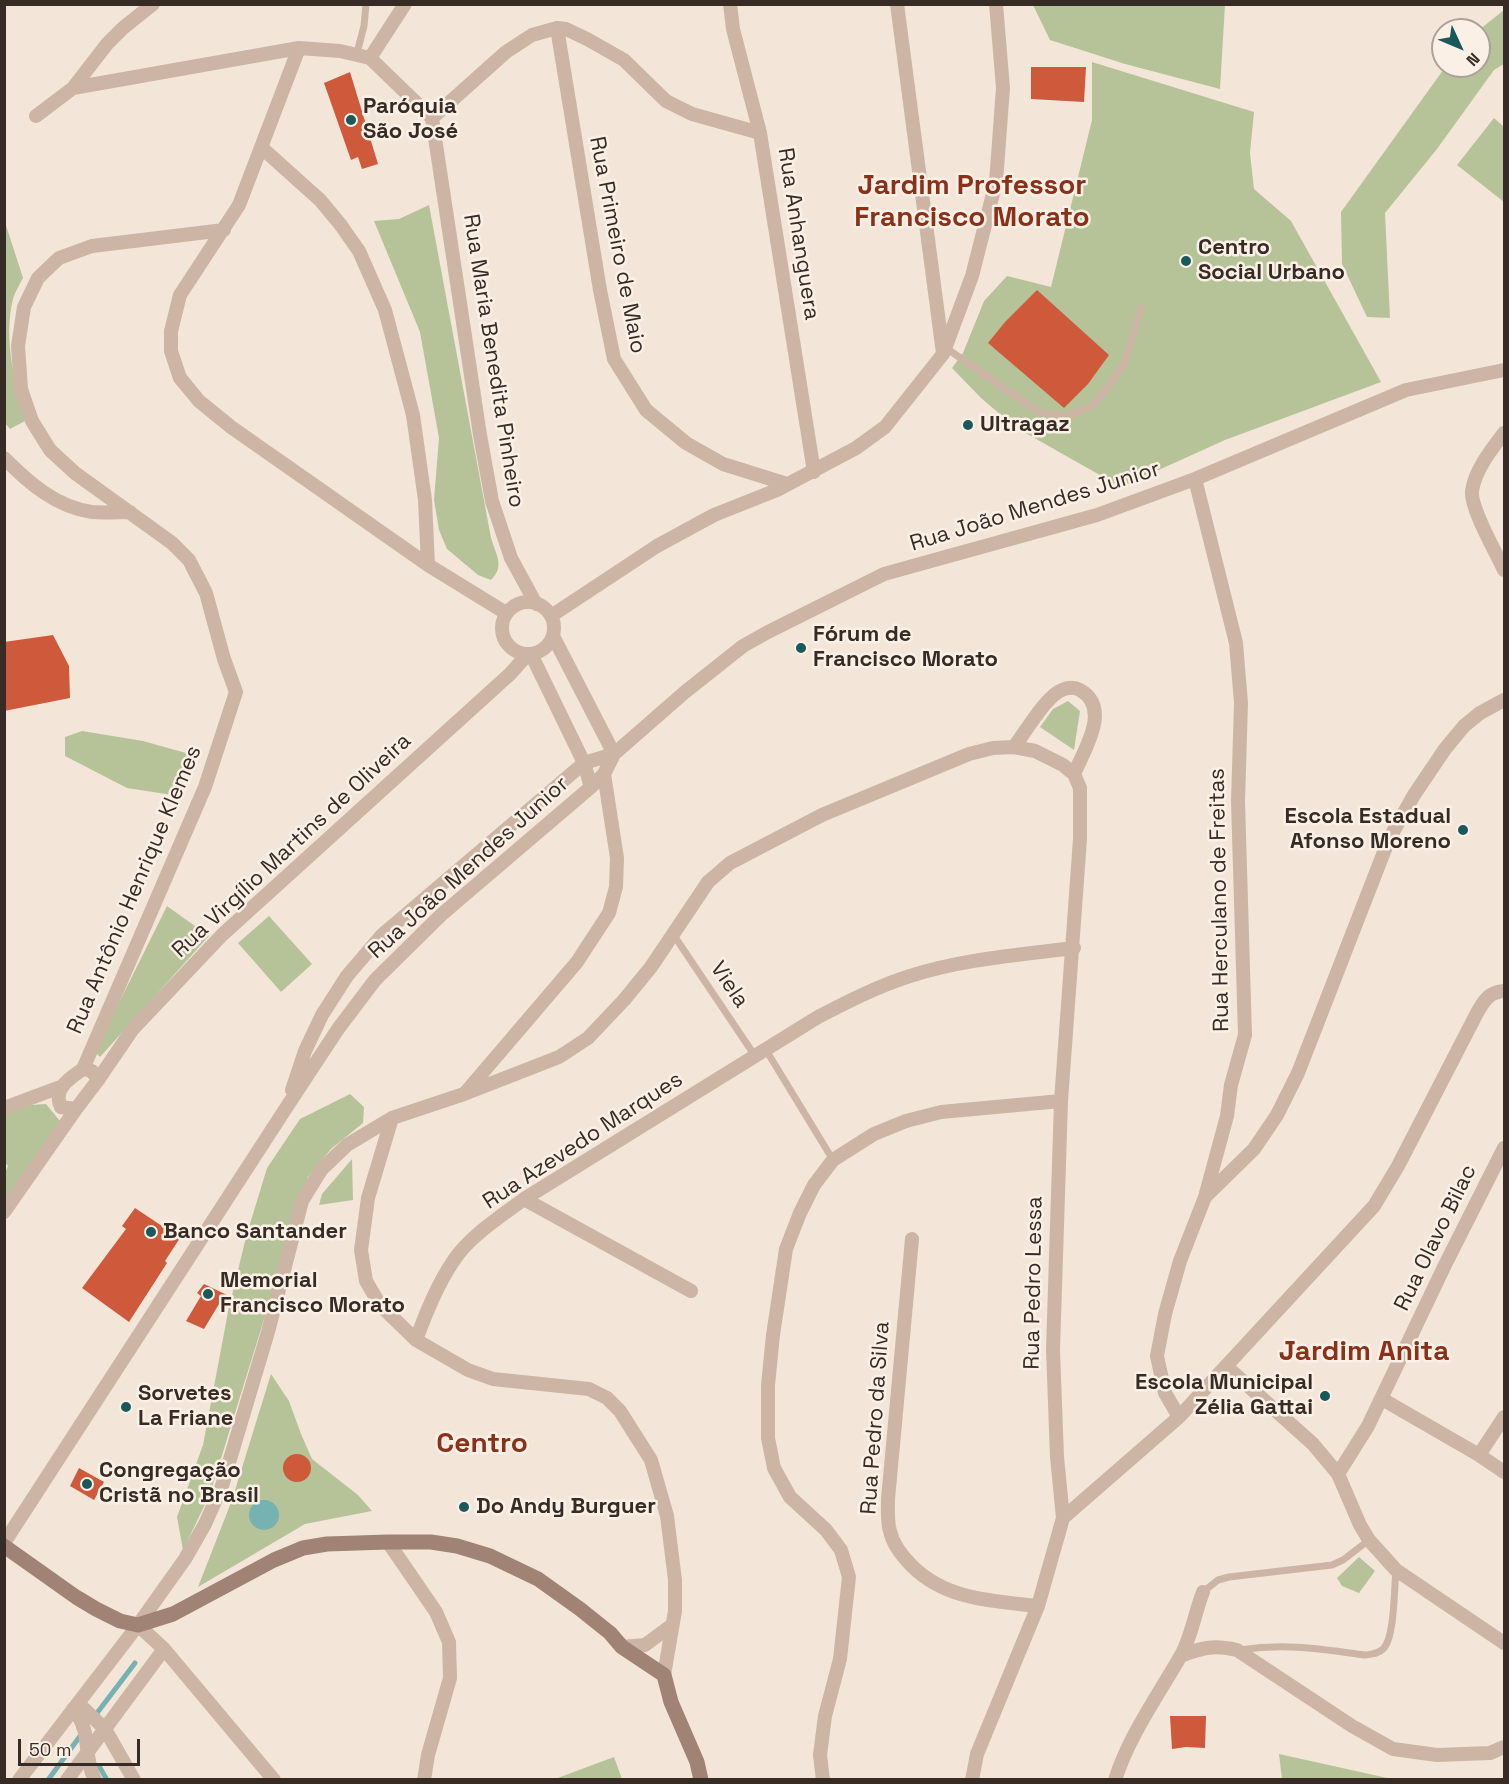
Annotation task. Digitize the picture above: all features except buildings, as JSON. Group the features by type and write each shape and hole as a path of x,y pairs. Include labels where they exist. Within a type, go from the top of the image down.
{"main road":[{"path":"4,1544 76,1597 120,1621 138,1625 173,1614 273,1560 303,1548 327,1544 431,1542 456,1546 490,1556 538,1579 610,1633 622,1647 664,1675 671,1702 697,1762 701,1779"}],"street":[{"path":"36,116 73,88 107,44 153,4"},
{"path":"364,56 405,4"},
{"name":"Rua Anhanguera","path":"730,4 733,30 760,133 814,472"},
{"path":"897,4 944,351"},
{"path":"551,616 657,546 714,515 814,472 856,448 885,428 944,351 972,276 996,182 1003,88 996,4"},
{"path":"73,88 299,48 364,56 432,118 506,52 532,35 558,28 566,29 587,39 624,60 666,101 723,124 760,133"},
{"name":"Rua Primeiro de Maio","path":"558,28 600,290 614,359 646,410 686,443 723,464 787,484"},
{"path":"299,48 239,205 180,296 171,331 171,351 180,378 199,401 231,427 428,565 506,613"},
{"name":"Rua Maria Benedita Pinheiro","path":"432,118 492,501 511,558 536,604"},
{"path":"262,148 320,200 340,224 359,251 385,310 413,415 425,500 428,565"},
{"name":"Rua Antônio Henrique Klemes","path":"83,1069 205,787 236,692 224,659 206,593 189,560 172,543 75,473 50,450 32,421 21,389 18,346 24,307 38,278 59,258 92,246 224,230"},
{"name":"Rua João Mendes Junior","path":"286,1108 338,1029 375,980 441,915 591,787 604,774 614,754 685,692 743,646 884,574 1097,514 1195,479 1406,390 1504,370"},
{"path":"1504,433 1476,476 1472,493 1474,507 1504,570"},
{"path":"4,458 27,482 66,505 93,512 130,512"},
{"name":"Rua Herculano de Freitas","path":"1179,1417 1166,1393 1157,1356 1165,1314 1180,1261 1205,1197 1227,1116 1231,1085 1245,1035 1238,801 1242,703 1236,643 1195,479"},
{"path":"520,603 536,604 551,616 554,624 553,636 546,647 529,654 512,650 502,637 502,621 506,613 520,603"},
{"path":"553,636 614,754"},
{"path":"529,654 584,763 591,787"},
{"name":"Rua Virgílio Martins de Oliveira","path":"76,1109 132,1030 222,934 510,674 529,654"},
{"path":"19,1779 138,1625 184,1559 205,1524 222,1486 268,1332 302,1201 321,1170 347,1145 392,1118 464,1094 559,1057 588,1038 651,967 708,882 730,863 822,815 969,754 993,748 1014,747 1035,751 1063,765 1074,774 1094,728 1095,710 1091,700 1079,689 1067,687 1056,693 1014,747"},
{"path":"1205,1197 1254,1149 1277,1115 1298,1073 1389,839 1414,795 1445,749 1464,726 1480,713 1504,700"},
{"name":"Rua João Mendes Junior","path":"286,1108 305,1051 322,1015 347,976 382,935 584,763 614,754"},
{"path":"464,1094 577,962 609,913 616,887 617,858 604,774"},
{"name":"Rua Pedro Lessa","path":"972,1779 977,1754 1038,1606 1063,1518 1057,1457 1053,1350 1061,1101 1074,948 1080,839 1080,788 1074,774"},
{"name":"Rua Azevedo Marques","path":"416,1340 429,1304 455,1259 483,1231 524,1199 818,1017 854,998 909,976 971,960 1074,948"},
{"path":"1063,1518 1179,1417 1374,1206 1398,1166 1486,997 1504,991"},
{"path":"4,1212 76,1109 61,1107 57,1100 58,1093 67,1080 83,1069 92,1071 98,1080"},
{"path":"4,1108 63,1086"},
{"path":"823,1779 820,1755 825,1716 840,1659 849,1577 841,1550 826,1530 790,1497 774,1468 768,1438 768,1386 778,1291 786,1249 814,1185 833,1160 874,1134 906,1121 941,1112 1061,1101"},
{"path":"4,1544 286,1108"},
{"path":"392,1118 368,1198 361,1250 366,1281 380,1305 416,1340 468,1370 493,1379 589,1389 607,1398 620,1411 651,1460 667,1516 675,1580 675,1611 664,1675"},
{"name":"Rua Olavo Bilac","path":"1338,1474 1382,1399 1444,1267 1503,1154"},
{"path":"524,1199 691,1291"},
{"name":"Rua Pedro da Silva","path":"912,1239 888,1499 889,1530 904,1558 922,1576 944,1590 988,1601 1038,1606"},
{"path":"1227,1367 1313,1444 1338,1474 1369,1540 1396,1569 1504,1643"},
{"path":"1382,1399 1504,1472"},
{"path":"1479,1455 1504,1417"},
{"path":"388,1542 436,1612 449,1642 450,1678 428,1755 424,1779"},
{"path":"1114,1779 1139,1727 1181,1656 1203,1592"},
{"path":"138,1625 164,1649 274,1779"},
{"path":"622,1647 645,1645 672,1625"},
{"path":"1181,1656 1201,1648 1221,1646 1237,1650 1352,1726 1393,1749 1437,1755 1490,1753 1504,1747"},
{"path":"67,1779 164,1649"},
{"path":"75,1706 105,1729 134,1779"},
{"path":"75,1706 84,1727 89,1763 94,1779"}],"lane":[{"path":"364,56 366,4"},
{"path":"944,351 1040,413 1068,416 1091,406 1108,388 1125,362 1141,307"},
{"name":"Viela","path":"673,934 761,1053 833,1160"},
{"path":"1203,1592 1218,1580 1332,1565 1343,1560 1369,1540"},
{"path":"1237,1650 1289,1646 1365,1655 1378,1653 1385,1648 1390,1636 1396,1569"}],"green space":[{"path":"1033,5 1225,5 1220,89 1125,64 1050,40"},
{"path":"1504,10 1504,64 1491,74 1491,20"},
{"name":"Centro Social Urbano","path":"1092,62 1254,112 1250,153 1254,189 1291,221 1381,382 1225,440 1121,487 1015,427 981,398 952,368 963,353 984,301 1007,276 1051,287 1092,120"},
{"path":"1437,78 1488,78 1437,149 1385,213 1390,318 1367,317 1342,264 1341,212"},
{"path":"1494,118 1504,127 1504,202 1457,165"},
{"path":"429,205 491,538 498,560 498,570 491,580 478,575 447,549 439,530 434,500 439,438 420,332 374,221 399,219"},
{"path":"4,219 23,278 13,299 9,329 12,360 25,421 10,429 4,422"},
{"path":"1068,701 1080,711 1074,750 1040,727 1053,709"},
{"path":"82,731 143,741 186,753 191,768 182,786 172,795 127,788 65,756 65,737"},
{"path":"167,906 209,936 100,1057 96,1049"},
{"path":"269,916 312,964 281,992 238,943"},
{"path":"350,1094 364,1107 363,1123 331,1149 308,1177 210,1494 183,1550 177,1517 203,1445 228,1312 246,1237 267,1168 300,1119"},
{"path":"46,1104 60,1121 5,1203 5,1173 8,1166 5,1162 5,1113 31,1105"},
{"path":"352,1159 353,1200 319,1205 322,1194"},
{"path":"271,1374 289,1401 312,1459 358,1495 372,1511 305,1524 198,1587 232,1500"},
{"path":"1359,1557 1375,1571 1359,1593 1342,1586 1337,1578"},
{"path":"1279,1754 1392,1779 1282,1779"},
{"path":"614,1757 622,1779 555,1779"}],"water":[{"path":"264,1500 270,1501 278,1509 278,1521 270,1529 264,1530 258,1529 250,1521 249,1515 250,1509 258,1501"}],"waterway":[{"path":"94,1717 135,1663"},
{"path":"48,1780 83,1732"},
{"path":"99,1766 107,1780"}],"place":[{"name":"Paróquia São José","path":"351,120"},
{"name":"Centro Social Urbano","path":"1186,261"},
{"name":"Ultragaz","path":"968,425"},
{"name":"Fórum de Francisco Morato","path":"801,648"},
{"name":"Escola Estadual Afonso Moreno","path":"1463,830"},
{"name":"Banco Santander","path":"151,1232"},
{"name":"Memorial Francisco Morato","path":"208,1294"},
{"name":"Escola Municipal Zélia Gattai","path":"1325,1396"},
{"name":"Sorvetes La Friane","path":"126,1407"},
{"name":"Congregação Cristã no Brasil","path":"87,1484"},
{"name":"Do Andy Burguer","path":"464,1507"}],"district":[{"name":"Jardim Professor Francisco Morato","path":"972,202"},
{"name":"Jardim Anita","path":"1364,1352"},
{"name":"Centro","path":"482,1444"}]}
